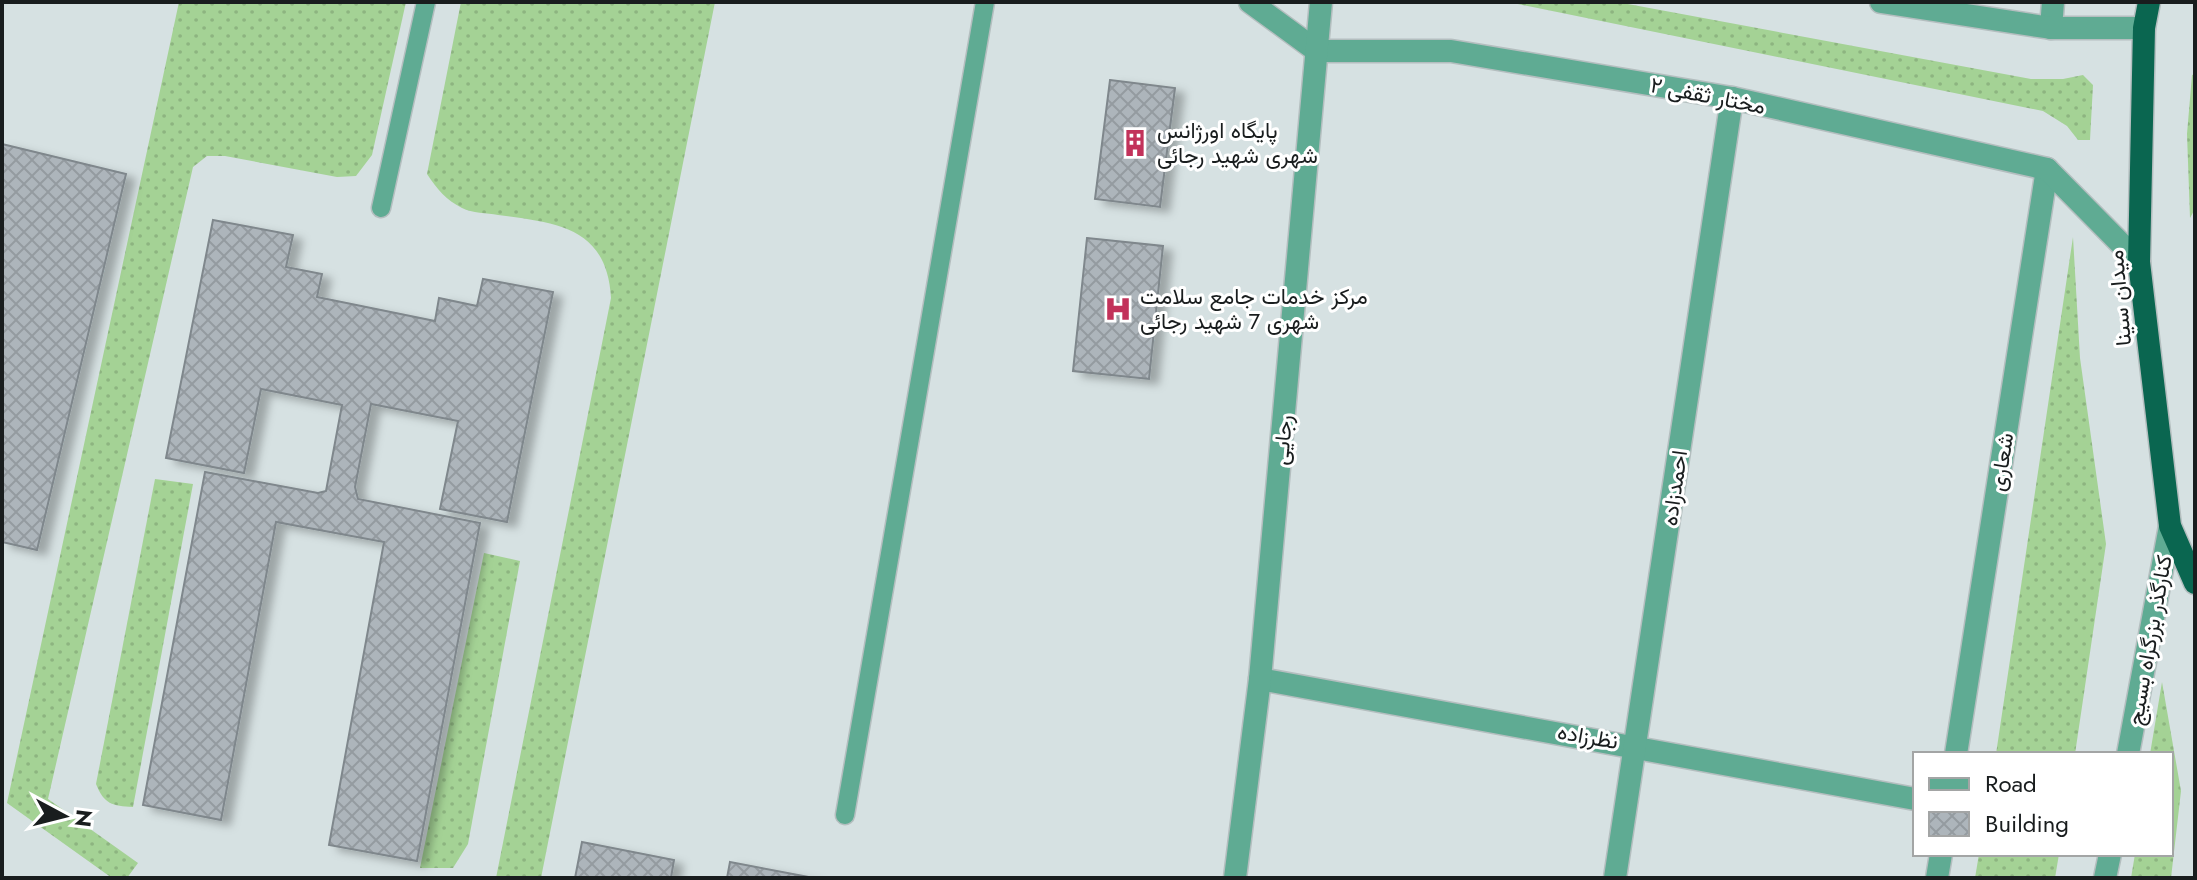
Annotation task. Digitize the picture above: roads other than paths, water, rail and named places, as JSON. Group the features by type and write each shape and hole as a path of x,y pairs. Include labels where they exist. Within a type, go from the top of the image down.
{"highway":[{"name":"میدان سینا","path":"2149,2 2144,28 2139,262 2170,526 2195,583"}],"street":[{"path":"1250,2 1317,51"},
{"name":"رجایی","path":"1235,878 1260,679 1321,2"},
{"path":"1881,2 2051,28 2144,28"},
{"path":"2051,28 2053,2"},
{"name":"مختار ثقفی ۲","path":"1317,51 1451,51 1732,98 2047,169"},
{"name":"احمدزاده","path":"1615,878 1732,98"},
{"path":"2047,169 2139,262"},
{"name":"شعاری","path":"1956,752 2047,169"},
{"name":"کنارگذر بزرگراه بسیج","path":"2128,752 2170,526"},
{"name":"نظرزاده","path":"1260,679 1636,745 1913,799"},
{"path":"1937,878 1941,856"},
{"path":"2105,878 2110,856"}],"lane":[{"path":"381,208 426,2"},
{"path":"845,815 985,2"}],"place":[{"name":"پایگاه اورژانس شهری شهید رجائی","path":"1135,143"},
{"name":"مرکز خدمات جامع سلامت شهری 7 شهید رجائی","path":"1118,309"}]}
